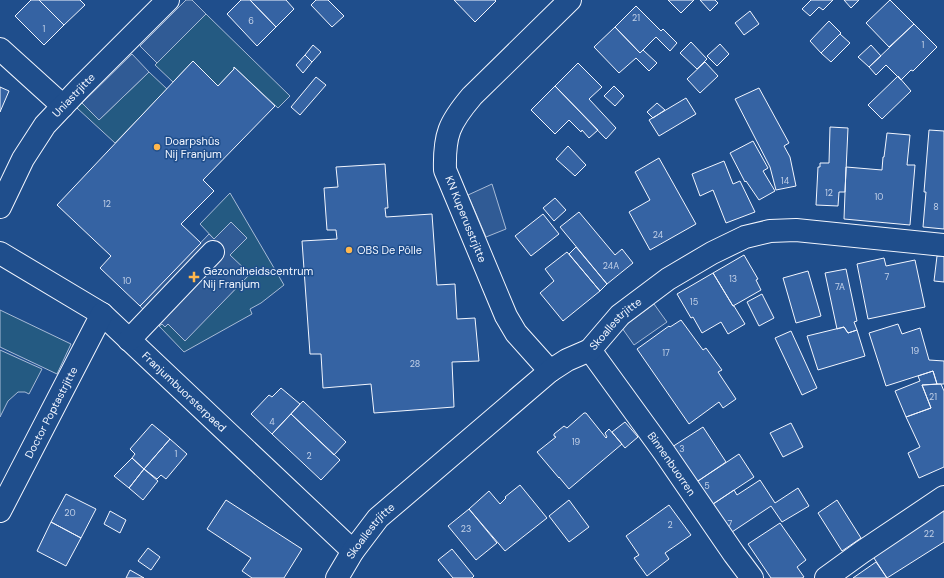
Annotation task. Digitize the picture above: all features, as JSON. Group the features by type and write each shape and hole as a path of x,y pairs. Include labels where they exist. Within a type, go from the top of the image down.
{"street":[{"name":"Uniastrjitte","path":"0,207 23,159 45,125 168,0"},
{"name":"KN Kuperusstrjitte","path":"550,371 516,333 506,316 445,170 444,149 449,129 458,112 472,96 570,0"},
{"path":"0,49 63,106"},
{"name":"Skoallestrjitte","path":"337,578 353,551 378,518 550,371 568,360 590,350 620,315 668,279 712,253 745,237 770,231 796,230 944,245"},
{"path":"129,340 213,252"},
{"name":"Franjumbuorsterpaed","path":"0,253 102,314 353,551"},
{"name":"Doctor Poptastrjitte","path":"0,511 102,314"},
{"name":"Binnenbuorren","path":"590,350 664,452 752,578"},
{"path":"826,578 862,552 944,498"}],"shaded area":[{"path":"186,0 192,0 206,14 157,63 140,46"},
{"path":"206,14 290,96 278,108 234,67 234,69 218,86 193,61 173,82 155,65"},
{"path":"132,54 149,72 99,120 82,103"},
{"path":"149,72 167,89 115,143 77,108 82,103 99,120"},
{"path":"492,184 506,229 486,237 468,195"},
{"path":"230,193 284,285 261,303 250,309 252,314 184,352 159,326 162,324 168,324 185,340 249,275 230,255 247,238 231,222 214,239 200,224"},
{"path":"231,222 247,238 230,255 250,274 185,341 168,324 165,327 162,324 159,326 140,306 209,234 214,239"},
{"path":"654,304 667,322 634,345 622,328"},
{"path":"0,310 71,344 57,374 0,347"},
{"path":"0,350 42,369 29,394 25,392 18,392 8,401 0,417"}],"building":[{"path":"31,0 39,0 64,25 44,45 15,16"},
{"path":"39,0 80,0 85,5 64,25"},
{"path":"241,0 250,0 276,27 257,46 227,14"},
{"path":"250,0 286,0 294,9 276,27"},
{"path":"316,0 328,0 344,16 332,27 311,5"},
{"path":"454,0 495,0 496,1 475,22"},
{"path":"668,0 694,0 681,13"},
{"path":"700,0 715,0 718,3 710,11"},
{"path":"811,0 833,0 823,10 819,7 810,16 802,9"},
{"path":"844,0 859,0 851,8"},
{"path":"890,0 914,24 889,47 866,23"},
{"path":"636,6 661,31 663,29 677,43 670,51 656,37 640,53 615,27"},
{"path":"750,11 759,24 744,35 735,23"},
{"path":"829,21 841,33 821,53 810,41"},
{"path":"914,24 937,47 913,71 911,70 901,80 886,65 876,75 869,67"},
{"path":"615,27 640,53 643,50 657,63 649,71 636,58 619,73 594,47"},
{"path":"840,34 850,43 831,62 821,53"},
{"path":"691,42 707,59 697,69 680,53"},
{"path":"720,44 729,54 717,66 707,56"},
{"path":"313,45 321,52 312,62 305,55"},
{"path":"871,45 881,56 869,67 858,57"},
{"path":"305,55 312,62 303,73 296,65"},
{"path":"193,61 218,86 234,69 234,67 275,106 203,180 214,191 181,224 201,243 140,306 100,268 111,256 57,205"},
{"path":"705,62 718,76 700,93 687,79"},
{"path":"578,63 602,87 589,99 616,128 606,139 555,86"},
{"path":"898,76 911,91 882,119 868,105"},
{"path":"316,77 326,85 300,115 291,107"},
{"path":"555,86 598,130 589,138 582,130 581,132 569,120 555,134 531,110"},
{"path":"614,86 624,96 615,106 604,96"},
{"path":"0,87 9,91 0,112"},
{"path":"759,88 789,143 784,146 790,157 796,186 776,190 770,167 735,99"},
{"path":"686,98 696,114 659,136 649,120"},
{"path":"657,103 665,110 653,118 647,112"},
{"path":"830,127 848,128 845,192 839,192 838,206 816,205 818,167 820,167 820,163 829,163"},
{"path":"929,130 944,131 944,229 923,227"},
{"path":"887,133 910,135 907,165 915,165 910,225 844,219 846,167 882,170"},
{"path":"753,141 768,168 763,171 775,191 759,200 746,181 745,182 730,153"},
{"path":"568,146 586,165 575,176 556,159"},
{"path":"659,158 696,224 650,250 629,212 650,200 635,172"},
{"path":"724,161 733,184 740,181 755,212 726,223 713,190 700,196 692,174"},
{"path":"385,164 388,208 385,208 386,217 432,214 437,285 455,284 457,319 475,318 479,361 452,362 454,407 374,413 371,384 323,388 321,354 310,354 302,241 337,239 336,230 327,230 324,188 338,187 336,167"},
{"path":"555,198 566,210 554,221 543,208"},
{"path":"579,212 615,255 622,249 633,263 607,284 560,227"},
{"path":"543,214 559,234 531,256 515,236"},
{"path":"576,247 607,284 600,291 569,254"},
{"path":"567,252 600,291 563,321 540,293 554,281 545,269"},
{"path":"744,255 758,279 756,280 761,290 733,306 713,273"},
{"path":"937,256 944,256 944,282 934,281"},
{"path":"884,258 886,266 915,260 925,307 868,319 857,264"},
{"path":"846,269 857,321 854,322 857,330 848,333 844,327 837,329 825,273"},
{"path":"808,271 821,316 796,323 783,278"},
{"path":"713,273 745,324 728,334 721,322 702,333 677,294"},
{"path":"762,294 774,318 759,326 747,302"},
{"path":"681,320 703,350 706,348 722,370 718,372 736,399 723,408 719,402 689,424 637,349 669,326 670,327"},
{"path":"898,324 902,334 920,328 929,360 944,361 944,384 937,384 933,371 886,386 869,333"},
{"path":"844,327 848,333 857,330 865,356 818,370 807,336"},
{"path":"791,331 817,388 802,395 775,338"},
{"path":"933,371 937,384 922,385 931,408 906,417 895,391 920,381 918,376"},
{"path":"941,384 944,391 944,467 919,478 908,453 920,447 906,417 931,408 922,385"},
{"path":"281,388 300,404 272,434 251,414 269,395 272,397"},
{"path":"303,401 346,442 334,455 291,414"},
{"path":"584,413 586,413 606,438 605,433 609,429 622,444 569,489 537,452 556,437 554,434 564,426 567,428"},
{"path":"291,414 340,460 321,480 272,434"},
{"path":"625,422 638,437 625,448 612,432"},
{"path":"791,423 803,447 783,457 770,433"},
{"path":"152,424 170,439 144,469 132,458 135,454 130,449"},
{"path":"703,427 726,462 695,483 672,447"},
{"path":"170,439 187,454 166,479 161,475 157,479 144,469"},
{"path":"739,454 754,477 710,506 695,483"},
{"path":"132,458 144,469 129,488 114,476"},
{"path":"144,469 158,481 143,500 129,488"},
{"path":"760,480 775,503 798,488 809,506 782,522 771,506 729,534 710,506 734,490 737,495"},
{"path":"520,485 547,518 505,551 469,509 489,491 500,504 506,498 505,497"},
{"path":"66,494 96,509 81,538 51,522"},
{"path":"226,500 302,549 284,578 252,578 242,571 251,558 207,529"},
{"path":"569,500 589,527 569,542 549,516"},
{"path":"837,500 861,538 842,551 818,513"},
{"path":"669,505 691,535 665,553 669,559 647,576 634,558 639,555 626,536"},
{"path":"469,509 497,543 476,560 448,526"},
{"path":"944,509 944,542 887,578 872,555"},
{"path":"110,511 126,520 120,533 104,524"},
{"path":"51,522 81,538 66,566 37,551"},
{"path":"780,523 806,560 797,567 804,577 802,578 771,578 748,544"},
{"path":"148,548 160,557 151,570 138,561"},
{"path":"452,549 474,576 472,578 453,578 438,560"},
{"path":"876,562 887,578 853,578"},
{"path":"130,570 144,578 126,578"}],"place":[{"name":"Doarpshûs Nij Franjum","path":"157,147"},
{"name":"OBS De Pôlle","path":"349,250"},
{"name":"Gezondheidscentrum Nij Franjum","path":"194,277"}]}
